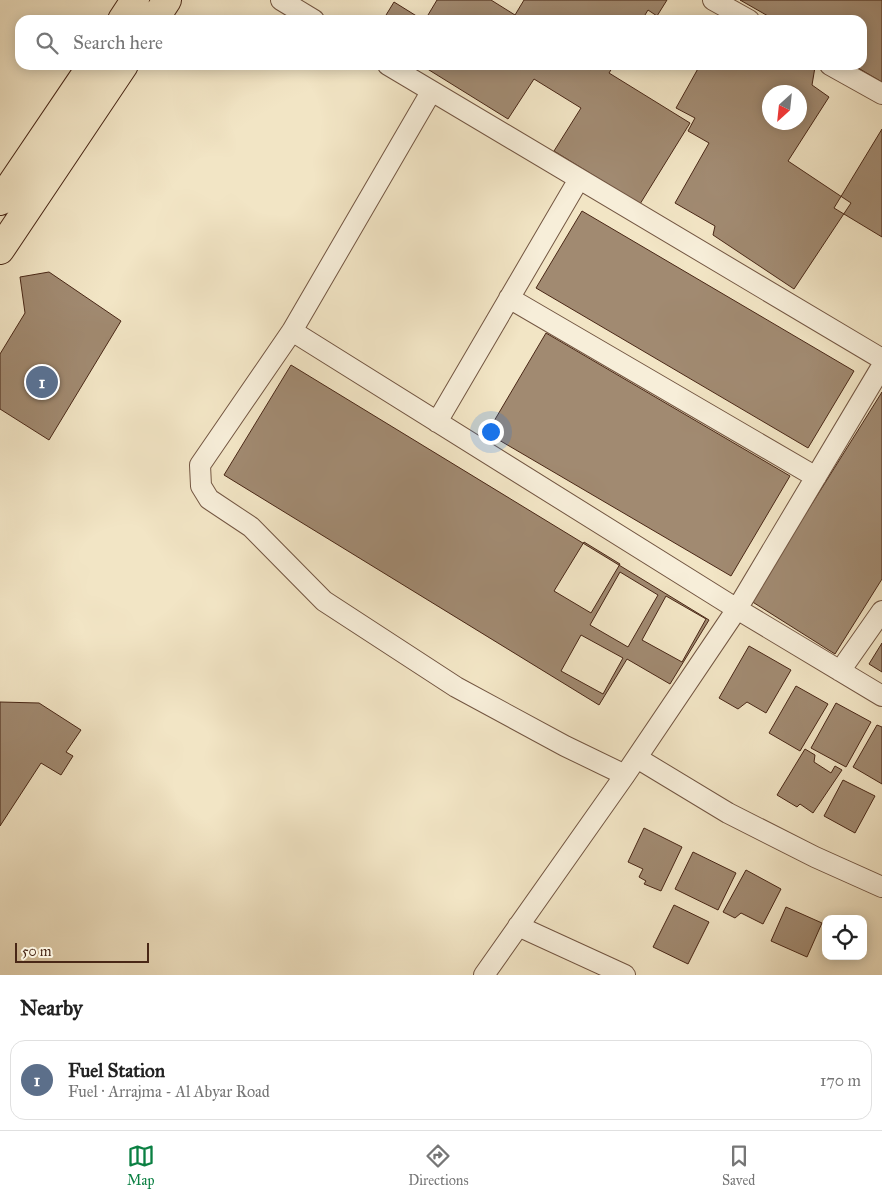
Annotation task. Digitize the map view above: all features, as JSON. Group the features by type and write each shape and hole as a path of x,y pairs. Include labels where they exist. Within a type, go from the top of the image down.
{"highway":[{"path":"125,15 135,0"},
{"path":"157,15 167,0"},
{"path":"0,201 89,70"},
{"path":"0,250 121,70"}],"street":[{"path":"281,0 306,15"},
{"path":"713,0 740,15"},
{"path":"396,70 882,359"},
{"path":"839,70 882,94"},
{"path":"431,92 292,331 200,465 201,486 209,500 251,527 332,607 456,687 565,746 625,775"},
{"path":"437,422 578,179"},
{"path":"509,298 816,477"},
{"path":"292,331 737,610 882,696"},
{"path":"484,975 637,758 737,610 882,366"},
{"path":"840,671 882,610"},
{"path":"637,758 728,813 815,857 882,887"},
{"path":"518,926 625,975"}],"building":[{"path":"437,0 491,0 515,15 428,15"},
{"path":"524,0 667,0 658,15 648,10 645,15 515,15"},
{"path":"740,0 882,0 882,82 862,70 867,70 867,15 766,15"},
{"path":"394,2 415,15 386,15"},
{"path":"429,70 611,70 609,73 690,123 640,204 554,151 581,108 534,79 508,119"},
{"path":"697,70 814,70 812,85 829,97 788,161 851,203 794,289 713,235 715,226 675,203 709,143 688,131 695,118 676,108"},
{"path":"882,129 882,237 834,208"},
{"path":"582,211 854,371 808,448 536,288"},
{"path":"49,272 121,321 49,440 0,409 0,354 25,313 20,277"},
{"path":"546,333 790,476 731,576 487,433"},
{"path":"291,365 709,620 670,684 627,659 599,705 224,475"},
{"path":"882,392 882,579 835,654 751,601"},
{"path":"584,542 620,564 591,613 554,591"},
{"path":"620,572 658,595 628,647 590,625"},
{"path":"666,596 706,619 682,662 642,640"},
{"path":"581,635 623,658 603,694 561,671"},
{"path":"882,643 882,672 869,664"},
{"path":"749,646 791,670 766,713 747,702 738,709 719,698"},
{"path":"796,686 828,704 800,751 769,733"},
{"path":"0,702 39,703 81,730 66,752 73,756 61,775 41,763 0,826"},
{"path":"836,703 871,722 846,767 811,748"},
{"path":"877,725 882,727 882,784 853,767"},
{"path":"805,749 815,755 814,762 831,773 835,766 842,770 813,813 800,804 797,807 777,795"},
{"path":"843,780 875,796 855,833 824,816"},
{"path":"644,828 682,847 661,891 644,884 646,881 639,877 643,869 628,862"},
{"path":"693,852 736,873 718,910 675,889"},
{"path":"746,870 781,889 763,924 741,913 735,918 723,912"},
{"path":"674,905 709,922 688,964 653,947"},
{"path":"786,907 822,923 807,957 771,941"}],"place":[{"name":"Fuel Station","path":"42,382"}]}
